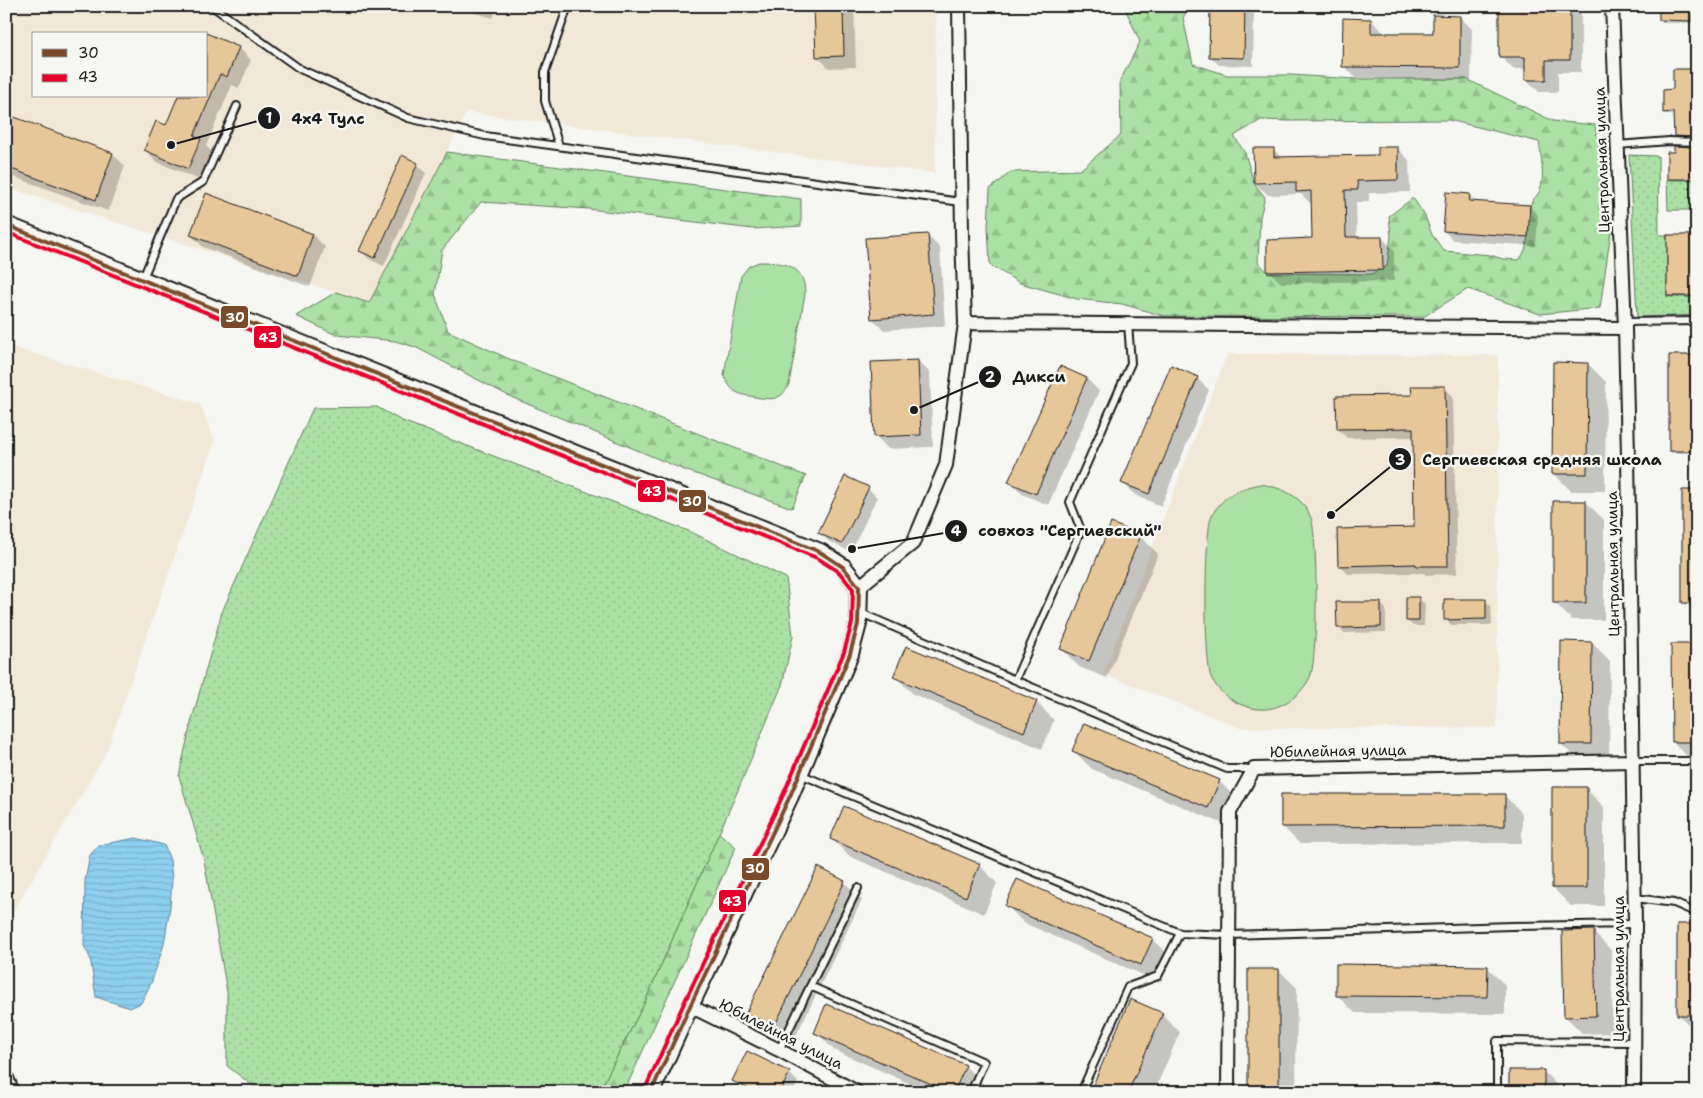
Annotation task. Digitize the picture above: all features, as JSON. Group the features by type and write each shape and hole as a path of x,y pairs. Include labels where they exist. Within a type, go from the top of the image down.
{"street":[{"path":"859,587 913,543 946,465 965,323 961,202 959,6"},
{"name":"Центральная улица","path":"1612,6 1625,325 1636,924 1634,1092"},
{"path":"6,225 143,278 820,552 843,567 859,587 858,624 850,654 799,774 651,1092"},
{"path":"965,323 1625,325"},
{"name":"Юбилейная улица","path":"1228,1092 1230,812 1254,769 1632,761"},
{"name":"Юбилейная улица","path":"690,1006 779,1050 857,1092"}],"lane":[{"path":"212,6 300,69 408,118 485,136 961,202"},
{"path":"559,146 545,101 545,72 568,6"},
{"path":"143,278 176,199 203,182 237,106"},
{"path":"1618,145 1669,141 1697,142"},
{"path":"1625,325 1697,321"},
{"path":"1015,680 1081,530 1070,502 1131,363 1128,324"},
{"path":"858,611 1015,680 1227,769 1254,769"},
{"path":"1632,761 1697,760"},
{"path":"799,774 1180,933 1229,935 1636,924"},
{"path":"779,1050 858,888"},
{"path":"1635,898 1674,903 1697,913"},
{"path":"1082,1092 1128,987 1158,976 1180,933"},
{"path":"810,986 984,1062 971,1092"},
{"path":"1497,1092 1497,1041 1635,1042"},
{"path":"6,1068 16,1092"}],"shaded area":[{"path":"6,6 936,6 935,173 467,112 369,303 6,187"},
{"path":"6,345 200,404 215,441 106,753 6,924"},
{"path":"1227,354 1498,355 1497,728 1241,728 1103,674"}],"green space":[{"path":"1124,6 1189,6 1183,18 1193,64 1227,75 1290,75 1356,79 1466,79 1553,121 1595,125 1612,224 1600,308 1540,314 1468,289 1423,317 1164,316 1122,304 1077,299 1020,283 990,265 988,227 990,189 1011,172 1080,170 1121,135 1120,81 1140,42","holes":["1261,120 1449,120 1539,142 1542,179 1539,192 1531,205 1526,248 1523,254 1519,260 1503,259 1490,255 1444,251 1432,235 1425,216 1413,198 1389,216 1391,236 1387,266 1371,274 1268,273 1258,262 1260,217 1265,197 1254,183 1245,153 1234,136"]},
{"path":"447,152 801,199 801,226 753,229 589,209 481,202 442,250 435,294 448,331 516,362 806,476 792,508 682,469 511,397 415,347 395,341 336,335 296,316 336,292 369,303"},
{"path":"1629,155 1658,156 1659,235 1667,235 1667,296 1697,296 1697,315 1637,317"},
{"path":"1667,179 1697,179 1697,212 1668,210"},
{"path":"759,262 784,264 797,271 804,284 805,294 789,384 783,394 771,399 738,393 730,387 724,375 741,276 749,266"},
{"path":"377,407 400,420 691,532 786,578 793,636 782,685 645,1002 599,1092 261,1092 227,1066 227,992 204,860 179,776 191,723 222,612 313,408"},
{"path":"1261,484 1291,494 1307,510 1311,518 1313,530 1316,572 1315,648 1310,677 1296,696 1282,704 1267,709 1244,706 1219,690 1211,677 1206,623 1207,544 1212,515 1232,493"},
{"path":"719,833 736,847 624,1092 599,1092 645,1002"}],"water":[{"path":"136,838 164,845 170,860 172,879 164,944 152,981 141,1003 130,1008 96,997 90,957 84,946 85,881 90,855 99,845"}],"building":[{"path":"814,6 843,6 844,56 816,57"},
{"path":"1210,6 1245,6 1244,58 1209,57"},
{"path":"1499,6 1570,6 1570,60 1546,60 1546,80 1525,80 1525,57 1499,57"},
{"path":"1659,6 1692,6 1692,21 1659,20"},
{"path":"1433,15 1460,16 1460,68 1342,67 1343,18 1371,19 1371,33 1433,33"},
{"path":"208,34 239,47 227,77 220,74 194,136 201,139 188,169 144,150 156,121 166,125 177,98 208,98"},
{"path":"1673,69 1692,69 1692,88 1697,88 1697,112 1692,112 1693,137 1674,136 1673,112 1663,113 1663,90 1673,89"},
{"path":"6,114 113,153 96,200 6,167"},
{"path":"1674,146 1693,147 1693,152 1696,152 1697,179 1667,179 1667,152 1674,152"},
{"path":"1378,147 1398,147 1398,180 1357,181 1358,190 1345,190 1346,237 1382,237 1383,270 1267,272 1267,240 1312,238 1311,191 1296,192 1296,182 1254,183 1253,148 1274,148 1274,157 1378,155"},
{"path":"402,155 418,163 375,258 359,251"},
{"path":"1446,192 1470,194 1469,201 1530,205 1528,237 1443,231"},
{"path":"206,193 313,234 298,276 190,235"},
{"path":"928,234 934,314 871,319 865,238"},
{"path":"1667,235 1697,235 1697,296 1667,296"},
{"path":"1669,355 1697,355 1697,451 1669,451"},
{"path":"918,360 921,435 874,437 871,362"},
{"path":"1553,362 1588,363 1587,474 1552,474"},
{"path":"1171,365 1198,377 1149,494 1121,483"},
{"path":"1060,366 1087,378 1036,494 1008,482"},
{"path":"1411,386 1445,386 1448,566 1416,566 1416,564 1338,566 1337,529 1414,527 1413,428 1337,429 1336,396 1412,395"},
{"path":"845,476 869,487 842,544 818,533"},
{"path":"1682,490 1697,490 1697,603 1682,603"},
{"path":"1553,501 1586,501 1586,603 1553,603"},
{"path":"1111,523 1141,535 1089,661 1060,649"},
{"path":"1406,597 1419,597 1419,621 1406,621"},
{"path":"1444,599 1486,599 1486,619 1444,620"},
{"path":"1336,602 1381,602 1381,627 1337,628"},
{"path":"1561,641 1592,642 1591,744 1560,744"},
{"path":"1671,644 1697,644 1697,742 1672,742"},
{"path":"906,646 1037,701 1024,732 893,677"},
{"path":"1084,723 1220,780 1208,808 1072,751"},
{"path":"1552,787 1587,787 1587,888 1552,888"},
{"path":"1281,794 1505,794 1505,826 1281,827"},
{"path":"844,806 980,864 966,897 830,839"},
{"path":"818,867 845,881 774,1027 746,1013"},
{"path":"1017,879 1153,938 1141,965 1005,906"},
{"path":"1677,924 1697,924 1697,1015 1677,1015"},
{"path":"1594,930 1596,1016 1564,1017 1562,931"},
{"path":"1336,964 1488,966 1487,997 1336,996"},
{"path":"1248,969 1279,969 1279,1092 1248,1092"},
{"path":"1130,999 1163,1013 1128,1092 1090,1092"},
{"path":"826,1004 966,1065 954,1092 950,1092 814,1033"},
{"path":"747,1051 790,1072 780,1092 755,1092 732,1081"},
{"path":"1509,1070 1544,1070 1544,1092 1509,1092"}],"transit line":[{"name":"30","path":"6,225 820,552 843,567 859,587 858,624 850,654 790,796 651,1092"},
{"name":"43","path":"6,232 817,558 839,572 853,589 852,623 844,652 784,793 645,1089"}],"place":[{"name":"4x4 Тулс","path":"171,145"},
{"name":"Дикси","path":"914,410"},
{"name":"Сергиевская средняя школа","path":"1331,515"},
{"name":"совхоз \"Сергиевский\"","path":"852,549"}]}
